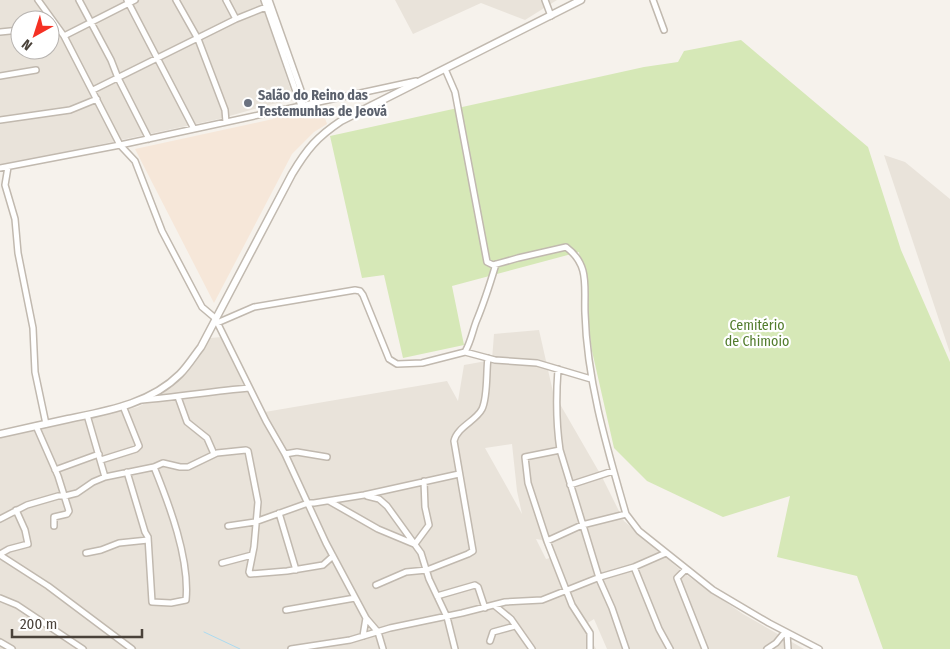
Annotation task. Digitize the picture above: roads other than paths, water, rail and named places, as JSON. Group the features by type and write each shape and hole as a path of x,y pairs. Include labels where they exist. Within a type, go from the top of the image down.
{"street":[{"path":"79,0 111,60 149,139"},
{"path":"64,36 135,0"},
{"path":"176,0 198,38 225,110 226,122"},
{"path":"226,0 236,19"},
{"path":"264,0 301,105"},
{"path":"269,0 303,96 301,105"},
{"path":"545,0 551,16"},
{"path":"142,400 180,375 201,347 292,174 312,144 320,136 341,121 419,80 445,69 581,0"},
{"path":"653,0 664,30"},
{"path":"128,2 194,129"},
{"path":"92,90 236,19 266,7"},
{"path":"60,31 120,145 135,161 162,231 202,307 216,321 248,388 285,454 333,556 366,618 378,632 382,649"},
{"path":"445,69 454,92 487,262 493,265 566,247 577,256 584,271 585,323 591,379 613,471 626,514 639,531 713,590 819,649"},
{"path":"0,76 36,70"},
{"path":"0,168 149,139 419,80"},
{"path":"0,120 70,110 97,99"},
{"path":"8,167 5,185 14,219 18,254 33,328 36,372 46,424"},
{"path":"464,352 472,338 475,324 484,305 496,264"},
{"path":"216,321 254,307 355,290 360,291 363,295 389,359 397,364 422,363 464,352 511,362 537,363 591,379"},
{"path":"376,585 406,572 420,569 427,570 473,551 459,474 455,438 482,409 488,358"},
{"path":"558,369 557,412 560,450 582,524 626,649"},
{"path":"0,434 88,415 142,400 248,388"},
{"path":"178,397 187,422 207,438 214,454"},
{"path":"55,470 136,448 138,446 123,406"},
{"path":"88,415 105,477"},
{"path":"36,426 65,496 69,513 55,516 53,519 54,526"},
{"path":"0,518 52,497 77,493 105,477 163,464 188,467 214,454 246,450 248,451 258,502 254,547 249,572 252,575 323,565 333,556"},
{"path":"560,450 526,456 528,483 547,542 567,592 575,611 590,633 590,649"},
{"path":"285,454 297,452 327,456"},
{"path":"127,472 148,540 152,602 172,603 186,598 180,543 154,467"},
{"path":"570,485 613,471"},
{"path":"228,526 255,522 308,503 364,495 459,474"},
{"path":"415,544 429,525 424,481"},
{"path":"364,495 383,502 421,553 429,579 447,617 455,649"},
{"path":"329,501 375,528 415,544"},
{"path":"16,510 25,530 28,544 9,549 0,554 48,586 132,649"},
{"path":"279,513 296,570"},
{"path":"547,542 582,524 626,514"},
{"path":"86,553 102,550 119,543 148,540"},
{"path":"291,649 350,640 390,628 447,617 512,601 542,600 567,592 600,577 634,567 666,552"},
{"path":"222,563 252,555"},
{"path":"634,567 658,629 670,649"},
{"path":"686,568 678,578 705,649"},
{"path":"438,596 474,585 478,587 485,608"},
{"path":"0,598 17,605 83,649"},
{"path":"286,610 355,598"},
{"path":"494,605 511,619 532,649"},
{"path":"363,636 366,618"},
{"path":"490,641 494,632 515,626"},
{"path":"767,649 776,643 786,632"},
{"path":"786,632 788,649"},
{"path":"0,642 12,649"},
{"path":"805,642 809,649"}],"waterway":[{"path":"204,632 240,649"}],"place":[{"name":"Salão do Reino das Testemunhas de Jeová","path":"248,103"}],"park label":[{"name":"Cemitério de Chimoio","path":"757,334"}]}
